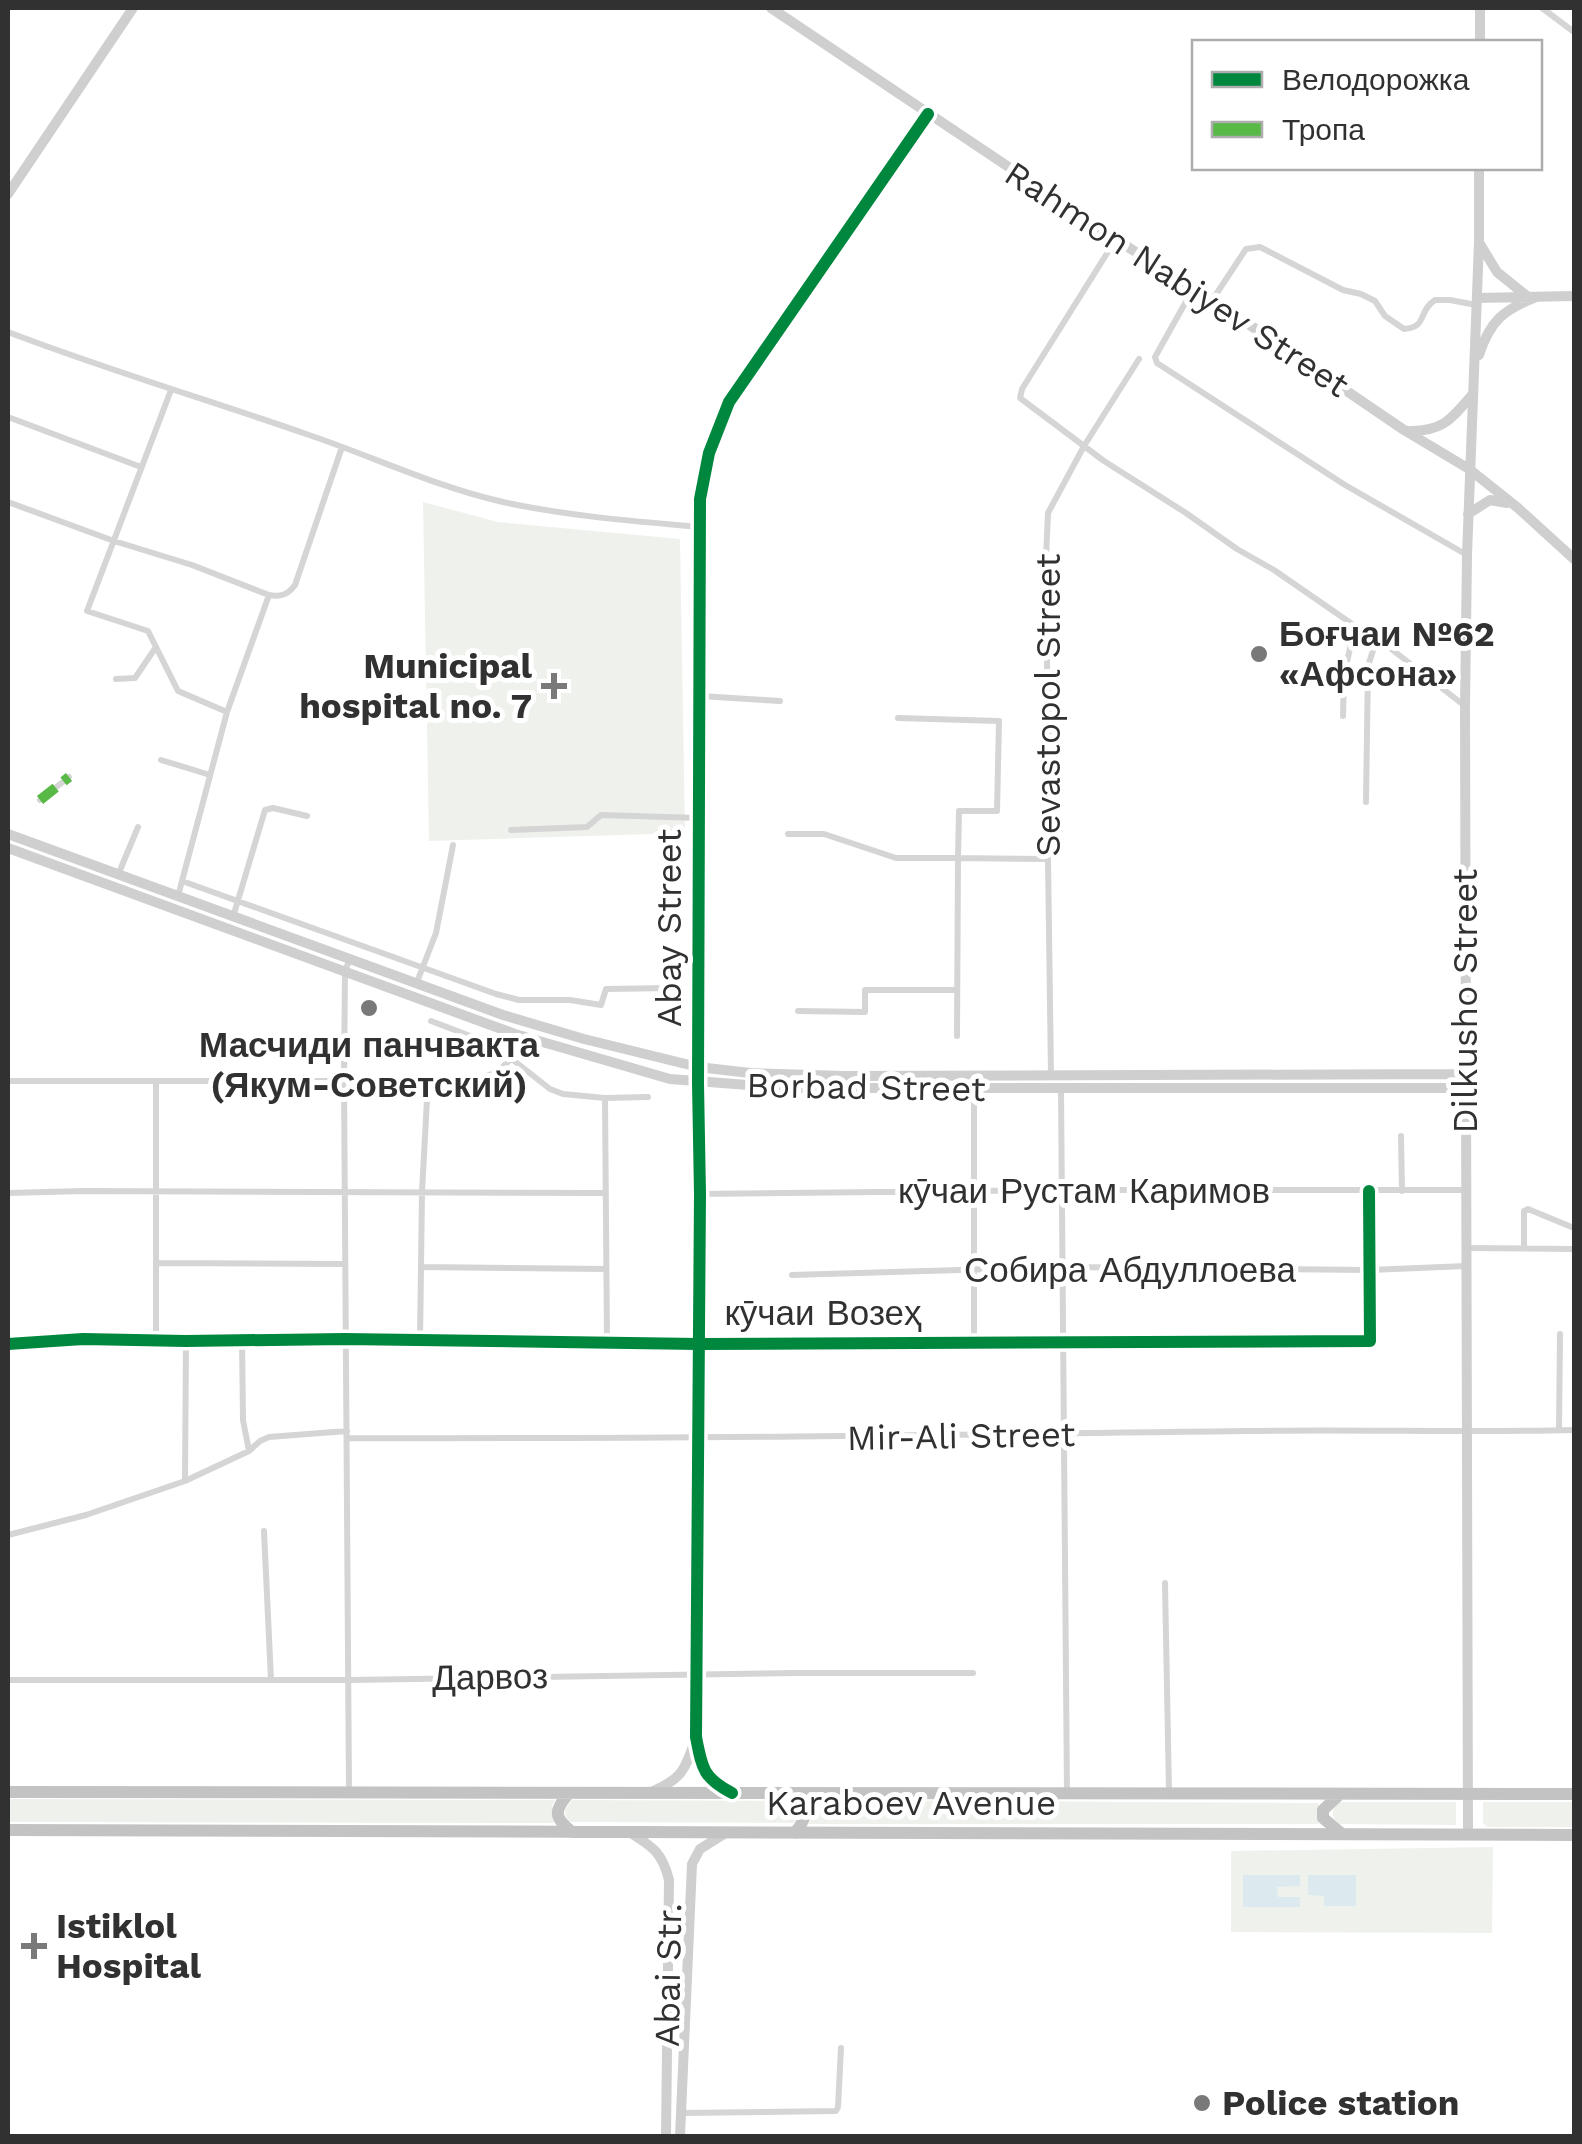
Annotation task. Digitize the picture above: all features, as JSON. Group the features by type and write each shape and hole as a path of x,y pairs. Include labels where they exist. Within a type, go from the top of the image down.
{"highway":[{"name":"Karaboev Avenue","path":"8,1792 1574,1794"},
{"path":"570,1793 561,1802 558,1818 572,1832"},
{"path":"793,1793 806,1809 795,1833"},
{"path":"1340,1794 1323,1810 1323,1818 1342,1834"},
{"name":"Karaboev Avenue","path":"8,1830 1574,1835"}],"main road":[{"path":"8,194 133,8"},
{"name":"Rahmon Nabiyev Street","path":"771,8 1404,430 1469,469 1574,560"},
{"path":"1480,8 1480,40"},
{"name":"Abay Street","path":"732,1793 713,1783 706,1774 696,1737 700,500 709,453 729,402 928,114"},
{"name":"Dilkusho Street","path":"1468,1835 1464,706 1479,170"},
{"path":"1479,242 1497,272 1532,297"},
{"path":"1477,302 1574,296"},
{"path":"1474,370 1486,333 1497,318 1532,297"},
{"path":"1404,430 1438,428 1473,394"},
{"path":"1468,514 1490,500 1518,508"},
{"name":"Borbad Street","path":"8,834 503,1015 698,1067 844,1076 1465,1074"},
{"name":"Borbad Street","path":"8,848 514,1034 670,1080 788,1088 1464,1088"},
{"name":"Abay Street","path":"648,1793 681,1776 696,1737"},
{"name":"Abai Str.","path":"628,1832 654,1848 664,1862 668,1880 666,2136"},
{"name":"Abai Str.","path":"680,2136 692,1864 700,1849 727,1832"}],"street":[{"path":"1542,8 1574,32"},
{"path":"1116,239 1020,398 1237,549 1377,638 1464,706"},
{"path":"1213,300 1246,249 1260,246 1342,290 1375,301 1385,316 1404,330 1420,324 1424,311 1435,300 1477,302"},
{"path":"1193,289 1155,357 1157,363 1345,485 1466,554"},
{"path":"8,332 342,446 449,488 505,503 572,514 699,527"},
{"name":"Sevastopol Street","path":"1050,1075 1050,746 1045,580 1048,514 1084,446 1139,359"},
{"path":"172,390 87,612 148,631 178,691 227,712"},
{"path":"8,418 141,467"},
{"path":"8,502 192,565 269,596 286,594 294,584 342,446"},
{"path":"178,897 227,712 269,596"},
{"path":"1343,716 1346,656 1355,626"},
{"path":"1366,802 1368,666 1377,638"},
{"path":"116,680 135,678 156,647"},
{"path":"699,696 780,701"},
{"path":"898,718 999,720 996,811 958,811 957,1036"},
{"path":"161,760 210,775"},
{"path":"40,800 69,777"},
{"path":"233,917 265,810 308,816"},
{"path":"511,830 586,827 601,815 699,818"},
{"path":"118,874 138,827"},
{"path":"788,834 824,834 896,858 1048,859"},
{"path":"416,983 436,933 453,844"},
{"path":"182,881 519,1000 570,1000 601,1005 606,989 671,988"},
{"path":"348,1792 344,1080 345,971 350,959"},
{"path":"798,1012 865,1012 865,990 957,990"},
{"path":"431,1021 494,1045 550,1089 564,1094 648,1097"},
{"path":"8,1081 480,1078 497,1072 510,1060"},
{"path":"420,1340 428,1080"},
{"path":"156,1081 156,1339"},
{"path":"974,1089 974,1342"},
{"path":"1061,1090 1067,1794"},
{"path":"605,1098 606,1342"},
{"path":"1401,1136 1402,1191"},
{"name":"кӯчаи Рустам Каримов","path":"700,1194 1467,1190"},
{"name":"кӯчаи Возеҳ","path":"8,1344 83,1339 698,1344 1370,1341 1369,1191"},
{"path":"8,1193 605,1194"},
{"path":"1524,1248 1524,1212 1528,1209 1574,1228"},
{"path":"1468,1248 1574,1248"},
{"path":"156,1263 344,1264"},
{"path":"421,1266 606,1269"},
{"name":"Собира Абдуллоева","path":"792,1275 1064,1266 1370,1270 1468,1266"},
{"path":"1559,1430 1560,1334"},
{"path":"242,1339 243,1420 249,1452"},
{"path":"185,1480 186,1341"},
{"name":"Mir-Ali Street","path":"8,1535 86,1516 185,1480 249,1452 269,1436 699,1438 1574,1430"},
{"path":"264,1531 270,1680"},
{"path":"1165,1583 1169,1794"},
{"name":"Дарвоз","path":"8,1680 973,1674"},
{"path":"680,2114 836,2111 842,2048"}],"shaded area":[{"name":"Municipal hospital no. 7","path":"423,502 498,522 680,539 685,833 429,841"},
{"path":"8,1799 555,1800 554,1823 8,1822"},
{"path":"572,1800 792,1801 798,1814 794,1823 570,1822 565,1809"},
{"path":"809,1800 1319,1803 1319,1824 809,1824"},
{"path":"1337,1802 1456,1802 1456,1825 1340,1824 1333,1814"},
{"path":"1483,1802 1574,1802 1574,1827 1488,1827 1483,1823"},
{"path":"1493,1847 1492,1933 1231,1932 1231,1851"},
{"path":"1243,1875 1300,1875 1300,1886 1277,1887 1278,1897 1300,1897 1300,1907 1243,1907"},
{"path":"1308,1875 1356,1875 1356,1906 1324,1906 1324,1896 1308,1895"}],"marked path":[{"path":"40,800 69,777"}],"cycle path":[{"path":"732,1793 705,1771 696,1737 700,499 709,453 729,402 928,114"},
{"path":"8,1344 83,1339 698,1344 1370,1341 1369,1191"}],"place":[{"name":"Боғчаи №62 «Афсона»","path":"1259,654"},
{"name":"Municipal hospital no. 7","path":"554,686"},
{"name":"Масчиди панчвакта (Якум-Советский)","path":"369,1008"},
{"name":"Istiklol Hospital","path":"34,1946"},
{"name":"Police station","path":"1202,2103"}]}
